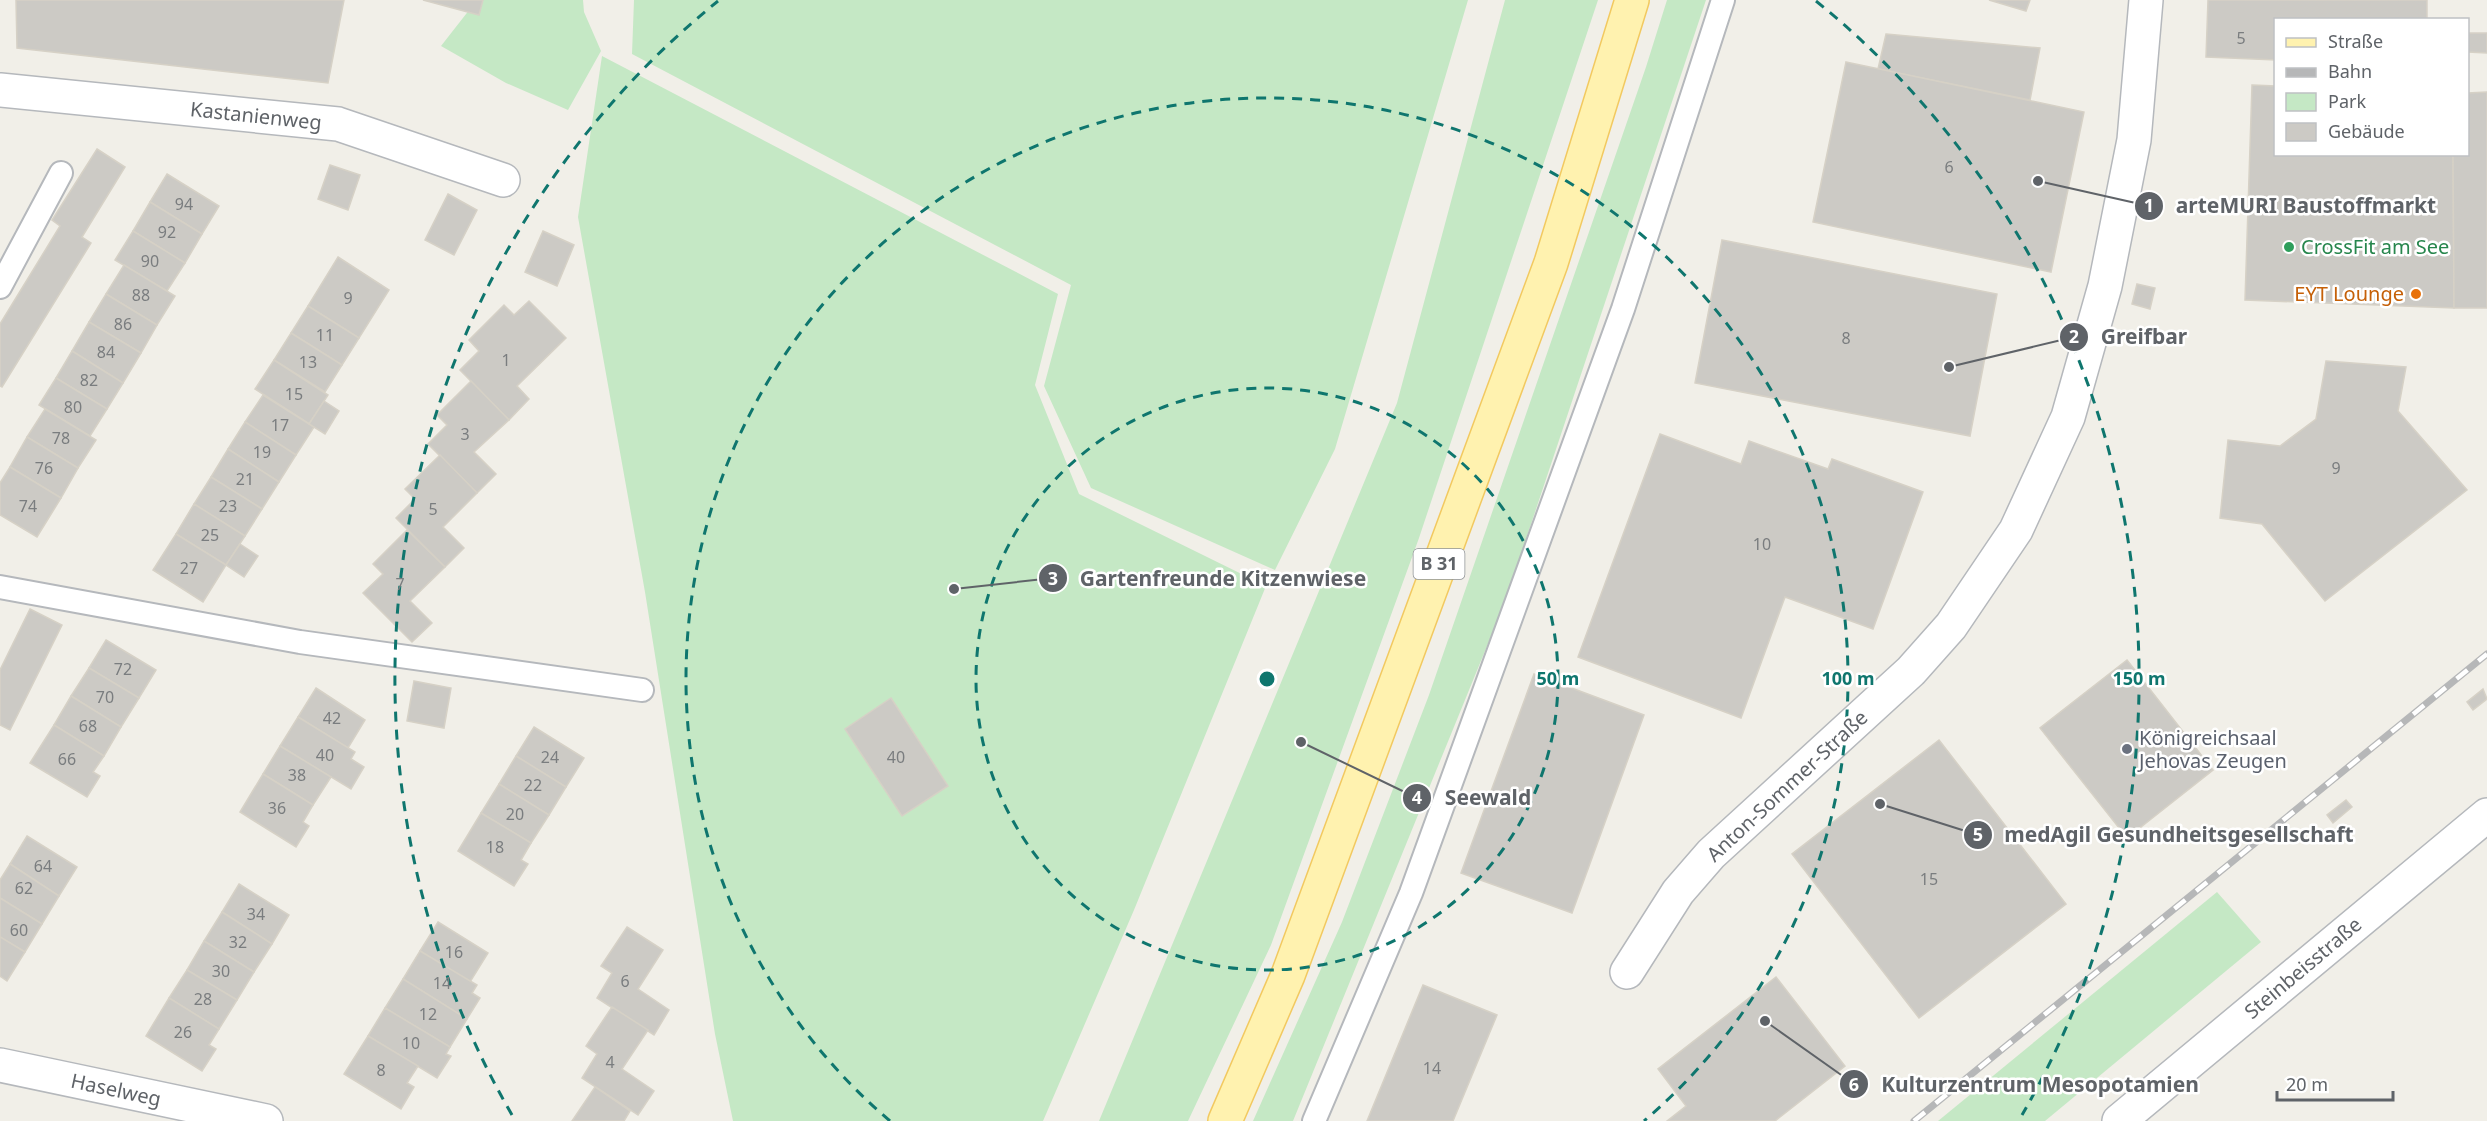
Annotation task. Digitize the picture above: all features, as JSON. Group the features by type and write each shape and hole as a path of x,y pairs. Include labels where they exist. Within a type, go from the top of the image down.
{"main road":[{"name":"B 31","path":"1225,1121 1288,975 1551,263 1632,0"}],"street":[{"name":"Anton-Sommer-Straße","path":"1627,972 1678,892 1711,854 1911,671 1951,626 2016,530 2068,417 2105,286 2134,140 2146,0"},
{"name":"Kastanienweg","path":"0,90 338,124 503,180"},
{"name":"Steinbeisstraße","path":"2119,1121 2487,815"},
{"name":"Haselweg","path":"0,1065 267,1121"}],"lane":[{"path":"1314,1121 1419,871 1623,309 1723,0"},
{"path":"0,287 62,173"},
{"path":"0,587 300,642 642,690"}],"green space":[{"path":"477,0 583,0 584,12 601,51 568,110 506,83 441,46"},
{"path":"634,0 1468,0 1335,449 1275,570 1091,488 1044,386 1071,285 632,54"},
{"path":"1505,0 1598,0 1419,538 1271,945 1188,1121 1099,1121 1397,403"},
{"path":"1667,0 1706,0 1505,602 1293,1121 1253,1121 1342,922 1429,695 1646,67"},
{"path":"602,56 1058,294 1035,385 1079,494 1266,586 1134,910 1043,1121 733,1121 715,1034 645,592 578,217"},
{"path":"2217,892 2261,942 2045,1121 1938,1121"}],"building":[{"path":"16,0 344,0 328,83 17,48"},
{"path":"423,0 483,0 479,15"},
{"path":"1989,0 2030,0 2026,11"},
{"path":"2208,0 2427,0 2427,18 2274,18 2274,60 2206,57"},
{"path":"2469,33 2487,33 2487,53 2469,52"},
{"path":"1886,34 2040,48 2030,100 1878,69"},
{"path":"1846,62 2084,112 2051,272 1813,222"},
{"path":"2252,85 2274,86 2274,156 2453,156 2454,308 2245,300"},
{"path":"2487,92 2487,308 2454,308 2453,156 2469,156 2469,93"},
{"path":"97,149 125,167 82,237 91,243 2,387 0,386 0,324 60,226 52,220"},
{"path":"330,165 360,175 348,210 318,199"},
{"path":"167,174 219,206 202,234 150,202"},
{"path":"448,194 477,210 454,255 425,240"},
{"path":"150,202 202,234 185,263 133,231"},
{"path":"133,231 185,263 167,291 115,260"},
{"path":"543,231 574,245 557,286 525,272"},
{"path":"1722,240 1997,294 1970,436 1695,383"},
{"path":"338,257 389,290 359,338 308,306"},
{"path":"124,265 175,296 157,325 106,294"},
{"path":"2137,284 2155,288 2150,309 2132,304"},
{"path":"106,294 157,325 141,353 89,322"},
{"path":"529,301 566,338 517,386 529,399 509,420 460,370 479,351 469,340 504,305 514,315"},
{"path":"308,306 359,338 342,365 291,333"},
{"path":"89,322 141,353 123,383 72,351"},
{"path":"291,333 342,365 325,392 274,360"},
{"path":"72,351 123,383 107,409 56,378"},
{"path":"274,360 328,395 309,424 255,389"},
{"path":"2326,361 2406,367 2398,411 2467,490 2325,601 2262,524 2220,518 2228,440 2280,446 2316,419"},
{"path":"56,378 107,409 90,436 39,405"},
{"path":"471,381 509,420 474,452 496,474 477,493 428,444 447,425 437,415"},
{"path":"263,395 314,427 296,455 245,422"},
{"path":"324,401 339,411 325,434 309,424"},
{"path":"45,409 96,440 78,468 27,437"},
{"path":"245,422 296,455 279,482 228,449"},
{"path":"1660,434 1741,464 1749,441 1828,469 1832,459 1923,492 1873,629 1785,597 1741,718 1578,657"},
{"path":"27,437 78,468 61,498 10,467"},
{"path":"228,449 279,482 262,509 211,477"},
{"path":"440,455 477,493 443,527 464,548 445,567 396,518 415,499 405,489"},
{"path":"10,467 61,498 37,537 0,515 0,483"},
{"path":"211,477 262,509 245,536 194,504"},
{"path":"194,504 245,536 226,565 176,534"},
{"path":"407,530 445,567 410,601 432,623 412,642 363,593 383,574 373,564"},
{"path":"176,534 226,565 203,602 153,570"},
{"path":"240,544 258,556 244,577 226,565"},
{"path":"30,609 62,625 10,730 0,725 0,670"},
{"path":"106,640 156,670 139,698 89,668"},
{"name":"Königreichsaal Jehovas Zeugen","path":"2127,660 2213,770 2127,838 2040,728"},
{"path":"89,668 139,698 121,727 71,696"},
{"path":"1534,674 1644,715 1572,913 1461,873"},
{"path":"414,681 451,688 444,728 407,721"},
{"path":"316,688 365,720 348,748 298,717"},
{"path":"2483,689 2487,699 2473,710 2467,702"},
{"path":"71,696 121,727 104,756 54,725"},
{"path":"891,698 948,786 902,816 845,729"},
{"path":"298,717 355,752 351,759 364,767 351,789 280,746"},
{"path":"54,725 104,756 93,772 100,776 87,797 30,763"},
{"path":"534,727 584,758 566,787 516,756"},
{"path":"1939,740 2066,904 1919,1018 1792,854"},
{"path":"280,746 331,777 313,805 263,774"},
{"path":"516,756 566,787 549,815 499,784"},
{"path":"263,774 313,805 303,822 309,826 296,847 240,812"},
{"path":"499,784 549,815 531,843 481,813"},
{"path":"2346,800 2352,807 2333,823 2327,815"},
{"path":"481,813 531,843 521,860 528,864 514,886 458,851"},
{"path":"27,836 77,867 59,896 10,864"},
{"path":"10,864 59,896 42,924 0,898 0,880"},
{"path":"239,884 289,915 272,944 222,912"},
{"path":"0,898 42,924 25,952 0,937"},
{"path":"222,912 272,944 254,972 204,941"},
{"path":"438,922 488,953 470,982 420,951"},
{"path":"627,927 663,950 638,989 669,1010 654,1035 597,998 612,973 601,966"},
{"path":"0,937 25,952 7,981 0,976"},
{"path":"204,941 254,972 237,1000 187,970"},
{"path":"420,951 477,985 472,993 480,998 467,1019 403,979"},
{"path":"187,970 237,1000 219,1029 169,998"},
{"path":"1776,977 1845,1066 1775,1121 1667,1121 1686,1106 1658,1069"},
{"path":"403,979 467,1019 450,1047 385,1008"},
{"path":"1423,985 1497,1015 1453,1121 1367,1121"},
{"path":"169,998 219,1029 209,1045 216,1049 202,1071 146,1036"},
{"path":"612,1007 648,1030 622,1069 654,1091 638,1115 582,1078 597,1054 586,1046"},
{"path":"385,1008 450,1047 446,1054 451,1056 437,1078 368,1036"},
{"path":"368,1036 418,1066 407,1083 414,1087 401,1109 344,1074"},
{"path":"595,1087 630,1111 624,1121 572,1121"}],"railway":[{"path":"1914,1121 2487,654"}],"place":[{"name":"arteMURI Baustoffmarkt","path":"2038,181"},
{"name":"CrossFit am See","path":"2289,247"},
{"name":"EYT Lounge","path":"2416,294"},
{"name":"Greifbar","path":"1949,367"},
{"name":"Gartenfreunde Kitzenwiese","path":"954,589"},
{"name":"Seewald","path":"1301,742"},
{"name":"Königreichsaal Jehovas Zeugen","path":"2127,749"},
{"name":"medAgil Gesundheitsgesellschaft","path":"1880,804"},
{"name":"Kulturzentrum Mesopotamien","path":"1765,1021"}]}
